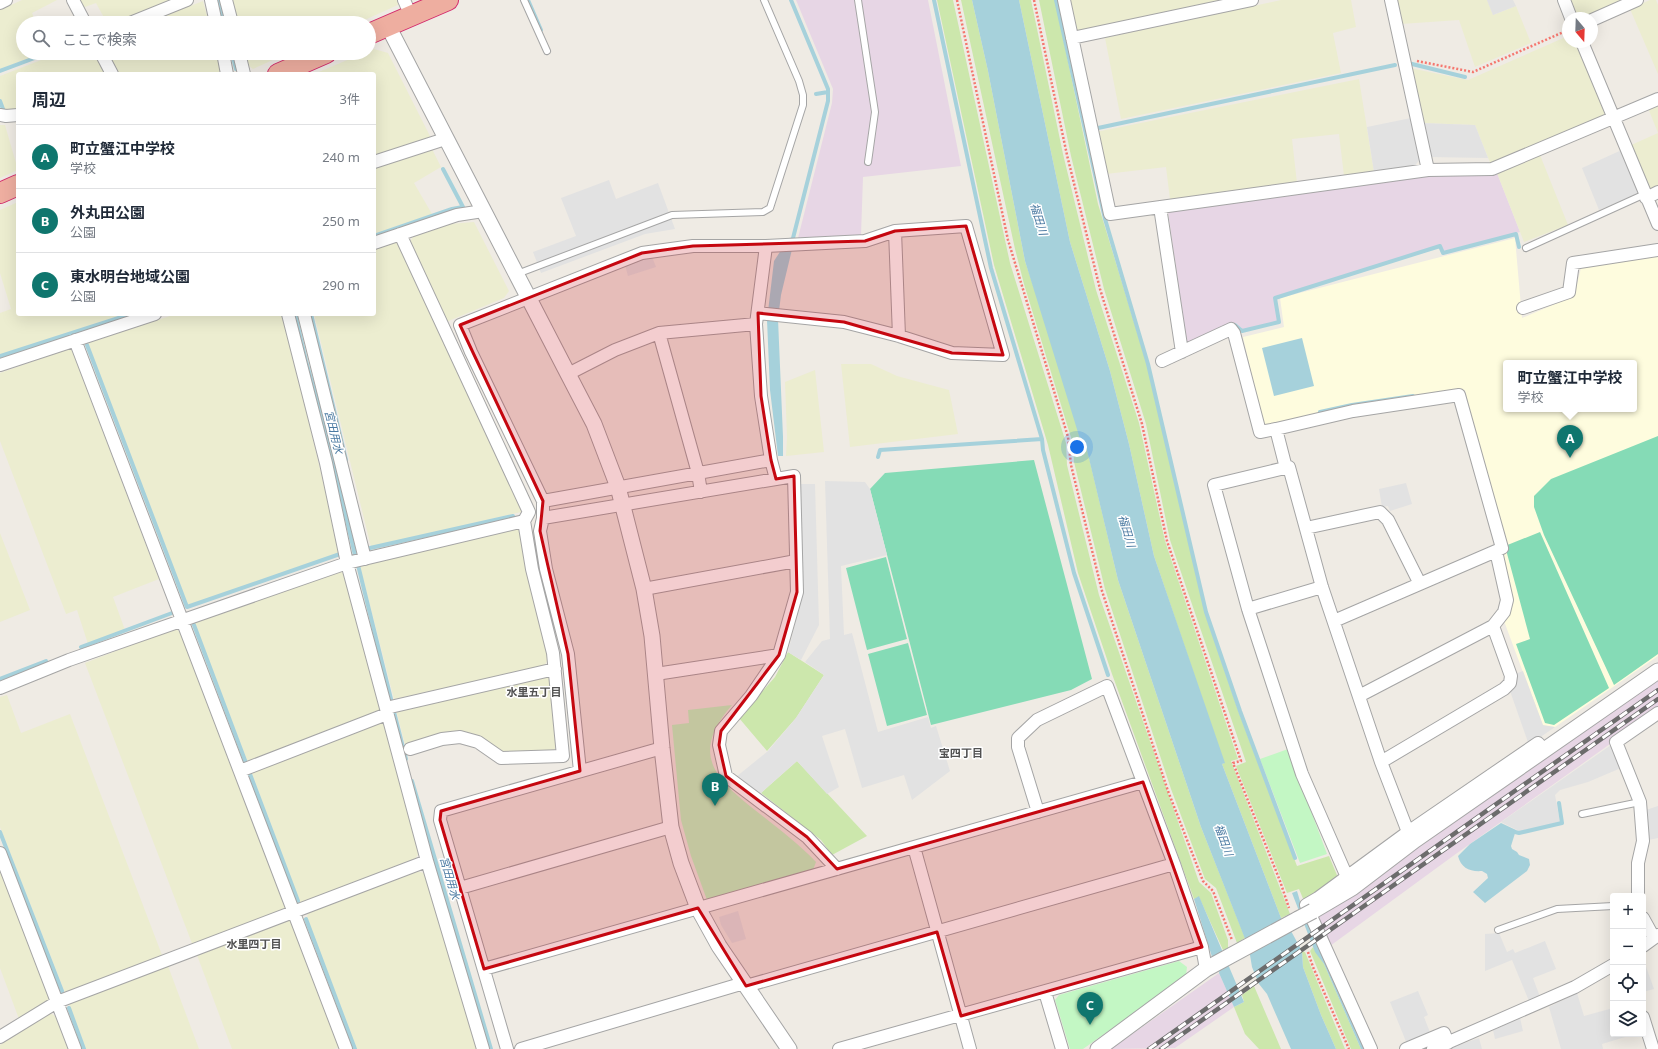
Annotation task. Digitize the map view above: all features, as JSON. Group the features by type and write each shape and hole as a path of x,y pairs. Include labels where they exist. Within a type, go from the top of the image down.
{"highway":[{"path":"376,31 388,26 408,8 448,0"},
{"path":"283,72 310,60"},
{"path":"0,193 16,186"}],"street":[{"path":"0,3 6,0"},
{"path":"73,0 81,16"},
{"path":"147,16 187,0"},
{"path":"211,0 214,16"},
{"path":"226,0 230,16"},
{"path":"1064,0 1110,214 1428,170 1492,169 1658,99"},
{"path":"1072,38 1252,0"},
{"path":"1391,0 1402,58 1428,170"},
{"path":"1564,0 1569,12"},
{"path":"1598,17 1637,0"},
{"path":"388,26 445,139 594,424 618,487 644,590 652,636 670,827 680,863 698,908 719,946 789,1049"},
{"path":"1585,48 1645,196 1658,224"},
{"path":"105,60 111,72"},
{"path":"224,60 227,72"},
{"path":"241,60 244,72"},
{"path":"0,115 16,115"},
{"path":"376,161 445,139"},
{"path":"1645,196 1658,192"},
{"path":"1160,207 1182,352"},
{"path":"376,242 457,215 483,211"},
{"path":"568,374 615,350 659,333 759,317 790,316 844,322 899,336 952,353 1003,355 966,226 895,231 865,241 770,246 693,246 642,253 460,325 471,352 543,500 543,518 540,531 546,569 568,654 580,771"},
{"path":"895,231 899,336"},
{"path":"400,234 529,512 524,521 532,569 553,653 563,756 501,758 478,742 460,736 442,739 410,750"},
{"path":"770,246 759,317 761,396 771,460 776,479"},
{"path":"1523,308 1568,292 1573,263 1658,250"},
{"path":"0,365 149,316"},
{"path":"289,316 326,463 347,563 427,861 483,1049"},
{"path":"304,316 365,559"},
{"path":"1162,362 1231,329 1234,333 1260,432 1353,411 1459,395 1502,548 1334,621"},
{"path":"659,333 698,473 701,492"},
{"path":"75,340 346,1049"},
{"path":"1276,429 1286,468"},
{"path":"543,500 771,460"},
{"path":"1347,877 1302,774 1248,609 1214,485 1289,467 1322,587 1381,762 1408,832"},
{"path":"543,518 794,476 797,592 778,655 751,696 722,731 719,745 726,776 807,837 837,869"},
{"path":"1306,528 1380,512 1388,520 1420,584"},
{"path":"0,688 69,660 347,563 524,521"},
{"path":"1359,696 1493,626 1504,612 1507,600 1496,551"},
{"path":"644,590 796,561"},
{"path":"1248,609 1322,587"},
{"path":"1381,762 1504,689 1510,683 1511,676 1493,626"},
{"path":"656,674 778,655"},
{"path":"240,771 387,711 555,669"},
{"path":"1098,1049 1211,967 1352,888 1416,840 1658,671"},
{"path":"1038,812 1018,747 1018,738 1037,720 1107,686 1174,864 1202,948 1211,967"},
{"path":"1638,893 1638,863 1643,841 1640,802 1616,742 1658,713"},
{"path":"1371,1049 1306,906 1408,832 1538,743 1544,750"},
{"path":"508,1049 440,820 441,811 662,748"},
{"path":"484,969 1143,782"},
{"path":"460,888 670,827"},
{"path":"914,847 970,1049"},
{"path":"0,853 75,1049"},
{"path":"0,1037 57,1002 427,861"},
{"path":"521,1049 745,984 937,932 1174,864"},
{"path":"1646,922 1656,937 1646,944"},
{"path":"839,1049 1202,948"},
{"path":"1433,1049 1575,987 1610,967"},
{"path":"1045,992 1062,1049"},
{"path":"1646,1027 1653,1049"},
{"path":"1406,1049 1444,1033 1448,1043"}],"lane":[{"path":"524,0 546,51"},
{"path":"516,274 672,215 763,212 770,208 803,105 803,95 799,81 764,0"},
{"path":"858,0 875,112 868,162"},
{"path":"1526,248 1645,196"},
{"path":"1582,814 1640,802"},
{"path":"1498,930 1557,909 1610,906"}],"path":[{"path":"957,0 1008,240 1068,437 1071,465 1102,591 1168,791 1203,881 1213,891 1232,940 1232,955"},
{"path":"1034,0 1067,155 1096,274 1142,424 1167,541 1241,760 1233,763 1296,920"},
{"path":"1402,58 1473,72 1562,33"},
{"path":"1308,952 1348,1049"}],"highlighted area":[{"path":"966,226 1003,355 952,353 844,322 758,313 761,396 771,460 776,479 794,476 797,592 779,655 721,731 719,745 726,776 807,837 837,869 1143,782 1202,947 961,1016 937,932 746,986 698,908 484,969 440,820 441,811 580,771 568,654 540,531 543,501 460,325 642,253 693,246 865,241 895,231"}],"shaded area":[{"path":"796,0 928,0 961,166 863,177 861,235 798,238 832,103 833,89"},
{"path":"1487,0 1513,0 1516,6 1493,15"},
{"path":"1411,118 1420,159 1414,167 1374,172 1367,127"},
{"path":"1421,123 1475,125 1488,158 1429,157"},
{"path":"1624,149 1642,193 1599,210 1582,168"},
{"path":"1497,173 1520,232 1443,251 1441,245 1324,283 1274,297 1278,322 1243,330 1236,323 1188,345 1168,212 1427,174"},
{"path":"609,180 616,199 658,183 675,229 645,234 541,273 533,252 576,236 561,198"},
{"path":"1515,238 1522,318 1574,296 1581,268 1658,253 1658,656 1555,727 1543,726 1504,621 1513,601 1502,557 1506,551 1465,390 1352,406 1264,428 1243,337 1284,327 1280,298"},
{"path":"652,257 656,267 628,276 625,265"},
{"path":"825,481 865,482 870,489 887,555 841,566 844,635 852,633 878,732 928,717 931,728 936,726 950,771 912,800 904,775 862,788 845,729 822,736 839,787 827,794 797,761 761,793 736,777 768,751 796,718 824,675 805,662 822,641 830,639"},
{"path":"1406,483 1412,504 1390,511 1388,506 1382,507 1379,489"},
{"path":"799,484 815,484 819,625 801,660 788,652 803,592"},
{"path":"1523,671 1543,725 1555,727 1529,745 1510,691 1515,674"},
{"path":"1658,677 1658,710 1611,741 1610,744 1330,946 1315,916 1417,848 1448,822"},
{"path":"1611,745 1621,768 1588,782 1560,790 1555,795 1560,822 1521,832 1501,822"},
{"path":"1658,806 1658,838 1648,840 1646,810"},
{"path":"738,911 746,939 732,943 721,925 719,917"},
{"path":"1499,933 1507,952 1513,949 1515,953 1545,941 1556,969 1533,978 1540,997 1529,1001 1512,960 1485,971 1485,934"},
{"path":"1646,966 1654,989 1646,991"},
{"path":"1219,973 1234,1007 1175,1048 1111,1049"},
{"path":"1418,991 1428,1015 1424,1017 1431,1035 1407,1044 1390,1002"},
{"path":"1577,993 1584,1016 1610,1009 1610,1037 1625,1037 1602,1044 1603,1049 1561,1049 1549,1007"},
{"path":"1520,1018 1523,1031 1495,1039 1493,1030"},
{"path":"1479,1038 1482,1049 1447,1049"}],"green space":[{"path":"22,0 57,0 32,13 33,16 16,16 16,60 25,60 0,69 0,10"},
{"path":"78,0 171,0 131,16 103,16 96,3 82,8"},
{"path":"232,0 399,0 400,4 373,16 236,16"},
{"path":"937,0 953,0 1010,263 1066,443 1067,465 1099,595 1199,882 1211,893 1228,940 1228,948 1223,950 1199,897 1194,899 1112,674 1078,573 1048,445 994,265"},
{"path":"961,0 972,0 988,71 1025,261 1086,445 1118,580 1201,827 1245,938 1237,943 1216,888 1205,879 1171,789 1105,589 1074,462 1073,444 1024,284 1015,249"},
{"path":"1019,0 1031,0 1063,154 1096,290 1139,423 1165,541 1238,759 1231,761 1290,914 1281,918 1222,764 1224,763 1154,556 1129,444 1110,371 1070,242"},
{"path":"1039,0 1055,0 1098,204 1148,368 1205,613 1239,713 1297,866 1329,856 1339,880 1304,901 1299,889 1287,893 1236,766 1246,762 1170,540 1146,424 1104,289 1071,156"},
{"path":"1068,0 1233,0 1075,33"},
{"path":"1281,0 1351,0 1356,27 1333,33 1341,73 1121,119 1105,38"},
{"path":"1396,0 1487,0 1493,15 1516,6 1531,43 1475,67 1459,20 1401,24"},
{"path":"1569,0 1628,0 1598,13 1574,12"},
{"path":"1650,0 1656,0 1658,5 1658,74 1630,9"},
{"path":"203,1 207,16 165,16"},
{"path":"1562,39 1562,48 1580,48 1607,111 1604,116 1491,165 1475,125 1421,123 1410,68 1468,80"},
{"path":"376,50 388,53 432,140 376,158 376,72 319,72 347,60 376,60"},
{"path":"41,60 100,60 106,72 16,72 16,111 4,111 0,98 0,76"},
{"path":"109,60 218,60 220,68 219,72 115,72"},
{"path":"247,60 273,60 253,69 249,66"},
{"path":"1359,79 1374,172 1344,176 1339,134 1292,139 1297,183 1170,199 1166,167 1106,174 1096,132"},
{"path":"1658,103 1658,133 1648,108"},
{"path":"0,125 5,125 16,163 16,171 0,178"},
{"path":"1658,133 1658,187 1648,192 1629,146"},
{"path":"432,149 441,167 414,183 432,214 376,233 376,167"},
{"path":"1540,155 1568,225 1524,242 1497,173"},
{"path":"16,203 16,316 118,316 0,355 0,313 11,309 0,273 0,210"},
{"path":"474,222 509,291 504,298 446,322 409,243 413,237 450,224"},
{"path":"394,242 399,244 524,508 521,512 371,547 314,316 376,316 376,248"},
{"path":"170,316 283,316 340,553 188,605 88,343"},
{"path":"71,348 159,579 113,597 125,630 88,644 77,610 66,614 0,441 0,373"},
{"path":"841,364 871,364 897,376 949,390 958,434 850,447"},
{"path":"815,370 824,452 786,456 787,437 785,382"},
{"path":"1658,436 1658,654 1614,685 1544,535 1534,507 1534,496 1551,479"},
{"path":"1034,460 1092,679 1071,690 931,725 870,489 885,473"},
{"path":"517,529 520,531 549,658 544,666 394,699 360,566"},
{"path":"1540,532 1609,688 1554,725 1545,723 1516,644 1530,639 1505,546"},
{"path":"0,533 30,610 0,622"},
{"path":"886,557 907,639 867,650 846,568"},
{"path":"339,570 345,575 381,712 248,763 195,621"},
{"path":"175,628 182,634 287,906 283,912 193,946 85,663"},
{"path":"908,643 927,715 887,726 868,654"},
{"path":"788,652 824,675 796,718 767,751 739,718 775,677"},
{"path":"545,675 550,679 558,745 552,752 502,755 482,740 406,748 396,710"},
{"path":"7,695 21,733 70,714 162,955 65,993 0,827 0,697"},
{"path":"732,705 719,723 712,739 710,753 713,766 731,790 796,843 816,862 813,870 707,900 691,856 681,820 672,725 689,723 688,710"},
{"path":"380,722 384,725 419,853 413,862 304,903 300,902 251,771"},
{"path":"1288,749 1327,854 1300,863 1260,759"},
{"path":"797,761 867,836 832,855 821,840 761,793"},
{"path":"0,870 49,998 46,1003 19,1019 0,968"},
{"path":"416,871 424,873 478,1049 357,1049 307,918 308,913"},
{"path":"288,920 293,923 340,1047 334,1049 232,1049 197,955"},
{"path":"1313,947 1324,964 1361,1049 1351,1049 1310,951"},
{"path":"1302,951 1305,952 1345,1049 1336,1049 1321,1015 1303,967"},
{"path":"1179,961 1187,967 1186,976 1083,1049 1070,1049 1055,1000 1059,995"},
{"path":"168,966 199,1049 86,1049 69,1004"},
{"path":"1254,986 1281,1049 1259,1049 1245,1034 1234,1007 1244,1002 1242,995"},
{"path":"50,1013 55,1016 68,1049 0,1049 0,1045"}],"water":[{"name":"福田川","path":"972,0 1019,0 1070,242 1110,371 1129,444 1154,556 1225,763 1222,764 1281,918 1291,931 1302,951 1303,967 1321,1015 1336,1049 1291,1049 1267,994 1259,984 1252,967 1249,949 1201,827 1118,580 1086,446 1080,439 1025,261 988,71"},
{"path":"795,237 781,295 778,319 783,456 778,456 770,390 767,320 774,261 789,238"},
{"path":"1302,338 1314,386 1274,396 1262,348"},
{"path":"1501,823 1516,830 1511,846 1512,849 1519,855 1529,859 1530,865 1527,871 1485,903 1473,892 1488,878 1487,874 1482,871 1470,870 1461,864 1458,856 1470,844"},
{"path":"1297,891 1302,908 1366,1049 1361,1049 1324,964 1315,952 1292,893"},
{"path":"1199,896 1244,1002 1234,1007 1219,973 1220,968 1212,957 1194,899"}],"waterway":[{"name":"宮田用水","path":"219,0 223,16"},
{"path":"528,0 541,30"},
{"path":"791,0 828,89 828,101 792,242"},
{"path":"934,0 991,268 1042,439 1043,450 1074,573 1108,675"},
{"path":"1056,0 1105,219 1148,364 1206,612 1240,711 1295,858"},
{"path":"0,71 29,60"},
{"name":"宮田用水","path":"234,60 236,69"},
{"path":"1408,63 1465,77"},
{"path":"1098,128 1395,65"},
{"path":"816,94 828,92"},
{"path":"0,101 3,109"},
{"path":"376,235 452,209 463,207 443,169"},
{"path":"1233,326 1235,325 1242,331 1279,322 1275,298 1440,246 1443,253 1516,234 1519,247"},
{"path":"0,356 125,316"},
{"name":"宮田用水","path":"295,316 306,361 329,443 355,555"},
{"path":"311,316 346,460"},
{"path":"87,345 187,607 340,554"},
{"path":"1320,412 1352,405 1413,396"},
{"path":"878,457 880,450 1042,439"},
{"path":"370,548 513,516"},
{"name":"宮田用水","path":"358,565 391,699"},
{"path":"81,647 172,613"},
{"path":"194,625 246,763"},
{"path":"0,679 46,661"},
{"name":"宮田用水","path":"394,712 406,759"},
{"path":"250,774 298,901"},
{"name":"宮田用水","path":"412,781 491,1049"},
{"path":"1515,832 1519,833 1562,823 1559,803"},
{"path":"0,832 62,991"},
{"path":"306,919 355,1049"},
{"path":"69,1008 84,1049"}],"railway":[{"path":"1149,1049 1658,690"},
{"path":"1161,1049 1658,699"}],"place":[{"name":"町立蟹江中学校","path":"1570,458"},
{"name":"外丸田公園","path":"715,806"},
{"name":"東水明台地域公園","path":"1090,1025"}],"district":[{"name":"水里五丁目","path":"534,692"},
{"name":"宝四丁目","path":"961,753"},
{"name":"水里四丁目","path":"254,944"}]}
